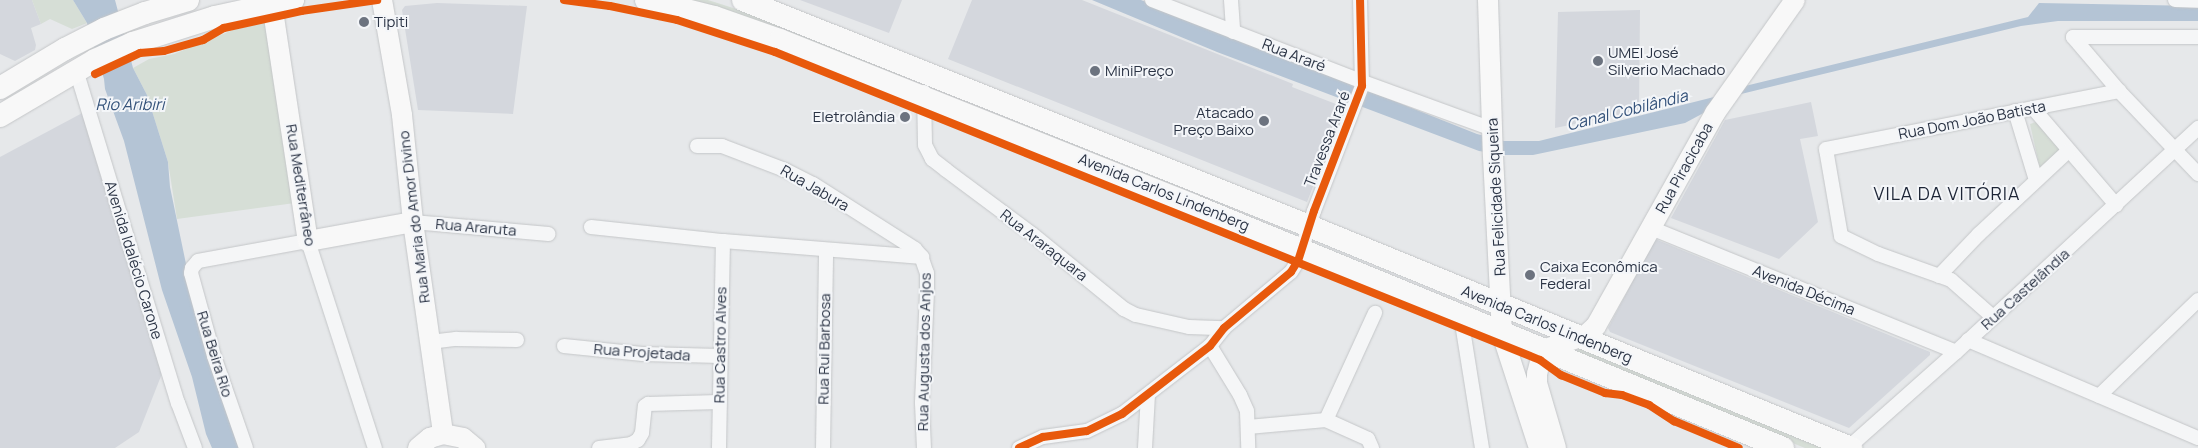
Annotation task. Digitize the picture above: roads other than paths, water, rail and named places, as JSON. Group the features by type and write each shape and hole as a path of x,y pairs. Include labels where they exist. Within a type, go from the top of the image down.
{"main road":[{"path":"5,84 78,42 124,21 188,0"},
{"name":"Avenida Carlos Lindenberg","path":"646,0 747,28 923,97 1543,350 1750,442 1783,448"},
{"name":"Avenida Carlos Lindenberg","path":"743,0 1309,226 1850,448"},
{"path":"0,116 83,67 133,43 208,19 283,2"},
{"path":"0,126 38,93"},
{"path":"1543,350 1552,327"}],"street":[{"name":"Rua Maria do Amor Divino","path":"382,0 402,115 412,222 443,434"},
{"name":"Rua Araré","path":"1152,0 1362,84 1492,131"},
{"path":"1231,0 1233,32"},
{"name":"Travessa Araré","path":"1019,448 1087,431 1122,414 1210,346 1224,328 1291,272 1302,251 1309,226 1355,108 1362,84 1360,0"},
{"name":"Rua Felicidade Siqueira","path":"1488,0 1492,156 1502,334 1539,448"},
{"name":"Rua Piracicaba","path":"1580,338 1590,333 1596,326 1718,108 1795,0"},
{"path":"2175,0 2198,1"},
{"name":"Rua Mediterrâneo","path":"283,2 308,241 375,448"},
{"path":"2198,37 2073,37 2119,92 2198,174"},
{"name":"Avenida Idalécio Carone","path":"83,67 178,403 195,448"},
{"name":"Rua Araraquara","path":"927,72 923,97 925,145 932,159 1032,234 1124,309 1136,314 1189,327 1224,328"},
{"name":"Rua Dom João Batista","path":"1939,276 1878,254 1842,236 1826,149 2119,92"},
{"path":"2032,108 2116,205"},
{"path":"2014,111 2036,180"},
{"name":"Rua Castelândia","path":"1850,448 2198,128"},
{"name":"Rua Jabura","path":"697,146 722,146 785,170 813,184 915,249 922,257"},
{"path":"1993,317 1960,286 1939,276 2068,151"},
{"name":"Rua Araruta","path":"198,261 412,222 548,234"},
{"path":"591,227 723,241 922,257"},
{"name":"Avenida Décima","path":"1651,228 1956,352"},
{"name":"Rua Castro Alves","path":"719,448 723,241"},
{"name":"Rua Rui Barbosa","path":"823,448 826,250"},
{"name":"Rua Augusta dos Anjos","path":"922,257 927,273 922,403 924,448"},
{"name":"Rua Beira Rio","path":"198,261 194,264 191,273 214,356 246,448"},
{"path":"2099,396 2198,300"},
{"path":"1326,420 1375,313"},
{"path":"1461,317 1482,448"},
{"path":"1556,448 1537,383 1537,374 1543,350 1580,338"},
{"path":"430,342 456,339 516,340"},
{"path":"1968,340 2198,438"},
{"name":"Rua Projetada","path":"564,346 643,354 720,356"},
{"path":"1210,346 1240,395 1247,411 1248,448"},
{"path":"1145,448 1148,395"},
{"path":"599,448 628,445 638,440 642,433 645,406 648,404 719,402"},
{"path":"1248,427 1326,420 1368,439 1372,448"},
{"path":"418,448 430,438 443,434 463,438 475,448"}],"water":[{"name":"Rio Aribiri","path":"73,0 115,0 133,68 147,95 168,162 170,187 191,288 240,448 212,448 206,434 192,377 162,290 124,141 105,89 104,79 87,23"},
{"path":"1092,0 1141,0 1477,134 1504,141 1539,141 1714,97 1741,87 2028,17 2039,3 2198,6 2198,21 2058,21 2021,26 1737,95 1685,123 1533,155 1504,155 1479,151 1217,52"}],"place":[{"name":"Tipiti","path":"364,22"},
{"name":"UMEI José Silverio Machado","path":"1598,61"},
{"name":"MiniPreço","path":"1095,71"},
{"name":"Eletrolândia","path":"905,117"},
{"name":"Atacado Preço Baixo","path":"1264,121"},
{"name":"Caixa Econômica Federal","path":"1530,275"}],"district":[{"name":"VILA DA VITÓRIA","path":"1947,193"}],"water label":[{"name":"Canal Cobilândia","path":"1627,110"}]}
